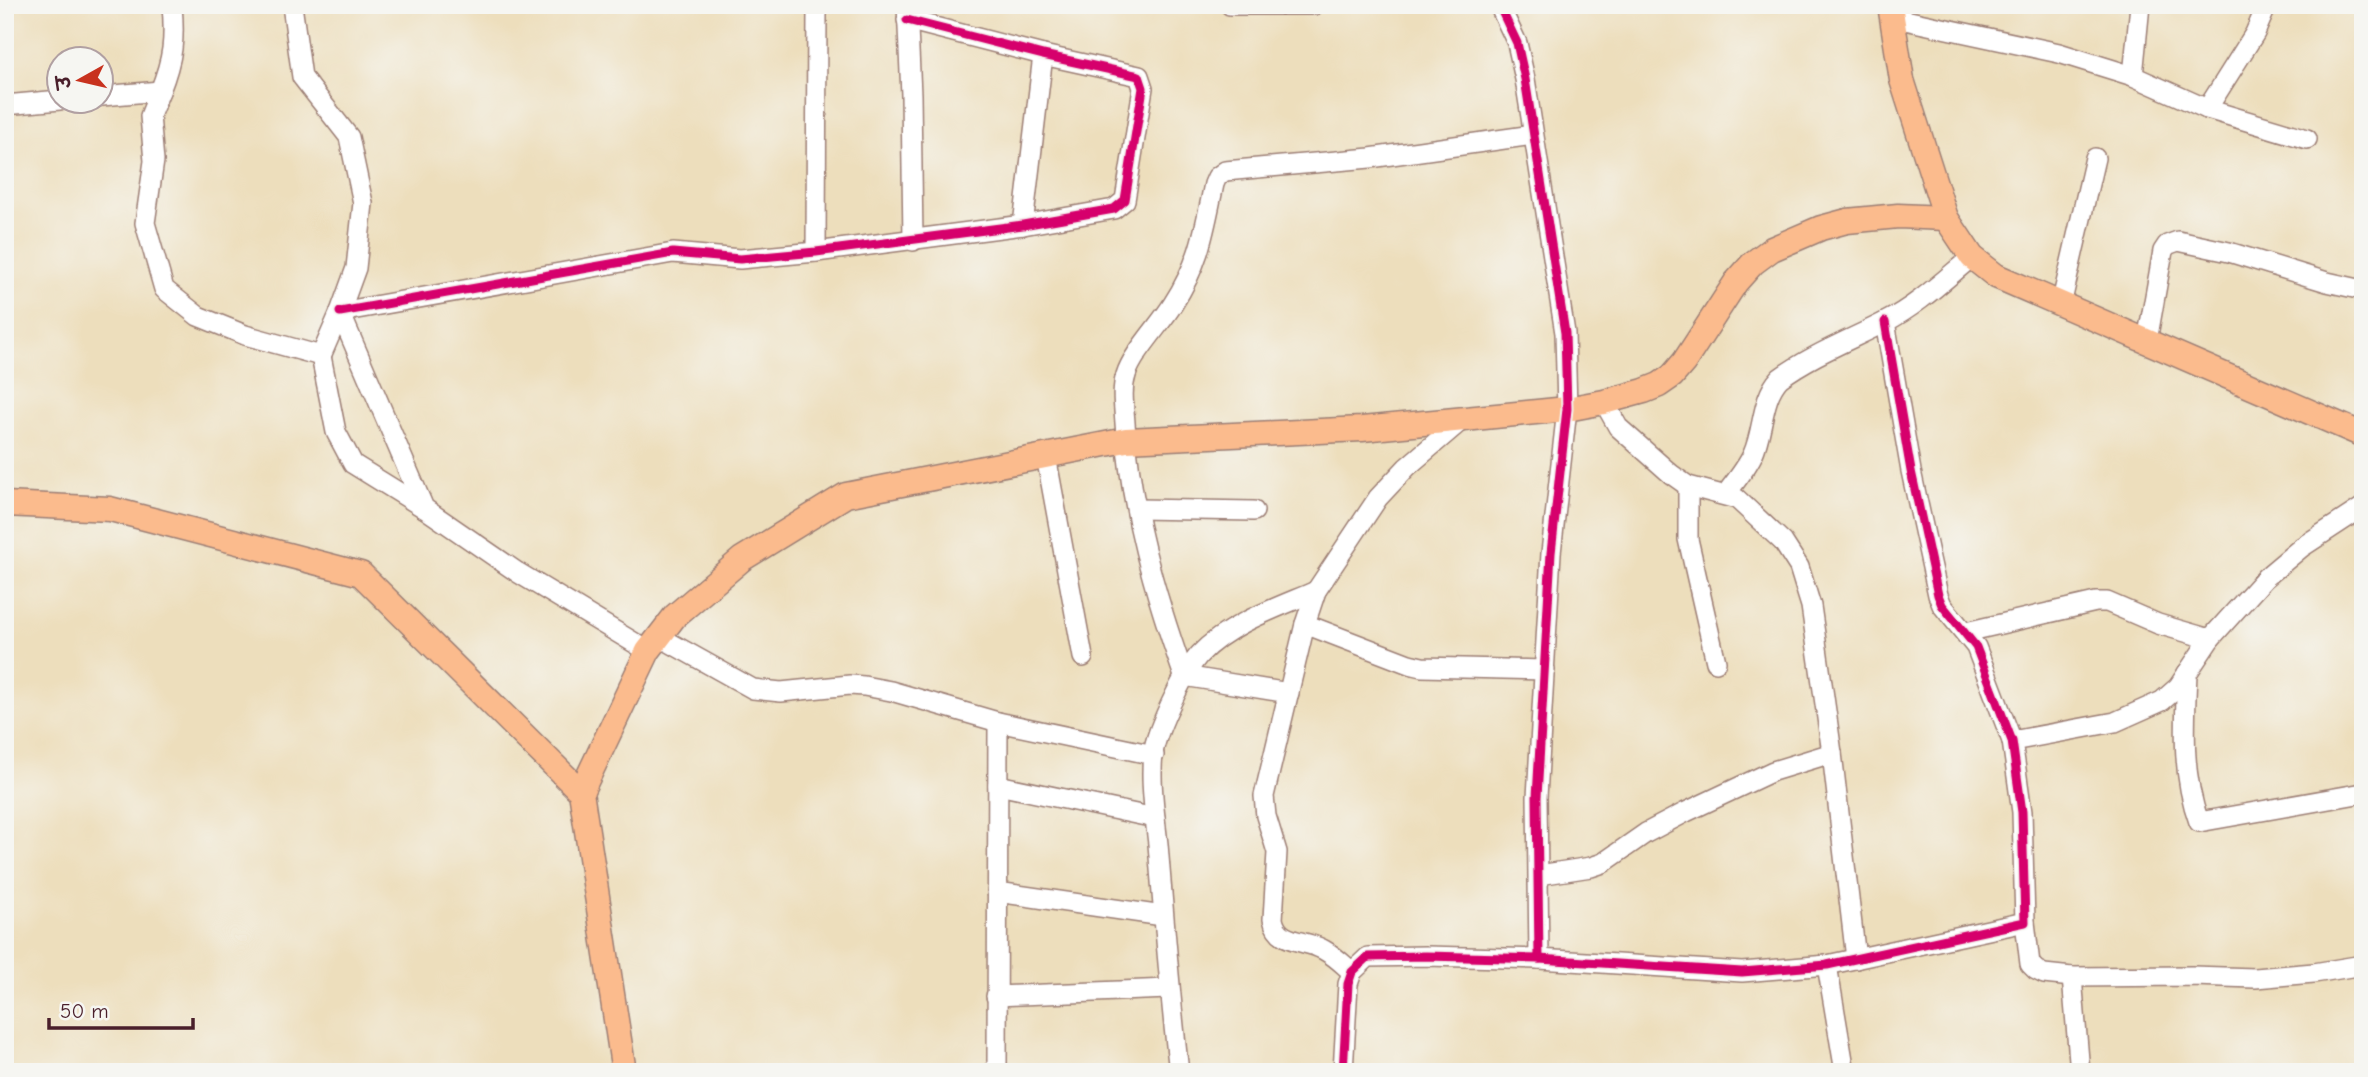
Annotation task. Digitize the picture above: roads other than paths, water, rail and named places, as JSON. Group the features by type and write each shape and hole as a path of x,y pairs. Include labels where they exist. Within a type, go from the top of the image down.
{"main road":[{"path":"1891,17 1902,80 1947,218 1972,257 1996,276 2363,435"},
{"path":"624,1072 581,792 653,644 675,616 742,559 846,495 1126,440 1362,429 1462,420 1567,409 1644,391 1672,376 1736,282 1753,263 1772,249 1821,228 1847,221 1898,216 1947,218"},
{"path":"5,504 110,509 361,574 581,792"}],"street":[{"path":"172,5 172,61 150,116 154,161 145,223 164,289 198,316 245,335 321,356"},
{"path":"292,5 302,77 349,137 363,203 356,268 321,356 336,432 353,464 424,508 517,572 653,644 752,689 780,692 864,686 891,691 998,722 1154,755"},
{"path":"816,252 817,5"},
{"path":"1230,5 1314,5"},
{"path":"1499,5 1517,43 1525,79 1564,333 1567,409 1550,554 1538,797 1539,959"},
{"path":"2133,76 2140,5"},
{"path":"2207,109 2255,33 2267,5"},
{"path":"340,312 673,253 740,259 816,252 912,241 1023,225 1114,209 1125,201 1143,89 1142,79 1134,74 1043,55 907,13 911,95 912,241"},
{"path":"1891,17 2059,53 2133,76 2207,109 2307,139"},
{"path":"1023,225 1043,55"},
{"path":"116,95 160,91"},
{"path":"5,105 46,101"},
{"path":"1184,676 1158,601 1137,509 1126,440 1124,394 1126,373 1173,304 1195,266 1217,177 1225,171 1370,158 1533,135"},
{"path":"2060,305 2095,158"},
{"path":"2147,341 2163,251 2172,242 2230,252 2327,282 2363,290"},
{"path":"1726,495 1754,453 1774,385 1792,369 1840,342 1885,323 1972,257"},
{"path":"340,312 424,508"},
{"path":"1885,323 1911,471 1938,595 1942,605 1966,632 1984,664 2012,740 2022,812 2025,922 2030,964 2044,974 2072,976 2255,978 2315,973 2363,965"},
{"path":"1604,402 1619,427 1671,474 1688,486 1737,499 1783,542 1799,567 1811,606 1832,753 1856,959"},
{"path":"1352,972 1325,950 1284,937 1275,928 1273,919 1277,852 1266,816 1264,796 1305,624 1316,591 1378,498 1407,467 1462,420"},
{"path":"1046,456 1083,657"},
{"path":"1688,486 1688,539 1716,662"},
{"path":"2012,740 2115,722 2162,701 2178,687 2210,639 2265,578 2302,547 2363,507"},
{"path":"1137,509 1254,511"},
{"path":"1179,1072 1163,916 1156,818 1155,743 1184,676 1198,656 1213,642 1264,613 1316,591"},
{"path":"1966,632 2096,602 2107,602 2158,624 2210,639"},
{"path":"1305,624 1422,667 1545,670"},
{"path":"2187,673 2184,749 2191,801 2199,822 2363,793"},
{"path":"1184,676 1289,693"},
{"path":"997,1072 998,722"},
{"path":"1539,875 1603,863 1646,833 1686,812 1773,771 1832,753"},
{"path":"998,785 1156,818"},
{"path":"997,892 1163,916"},
{"path":"1343,1072 1348,984 1352,972 1368,957 1539,959 1742,972 1827,965 2025,922"},
{"path":"1827,965 1845,1072"},
{"path":"2072,976 2080,1072"},
{"path":"996,996 1169,989"}]}
